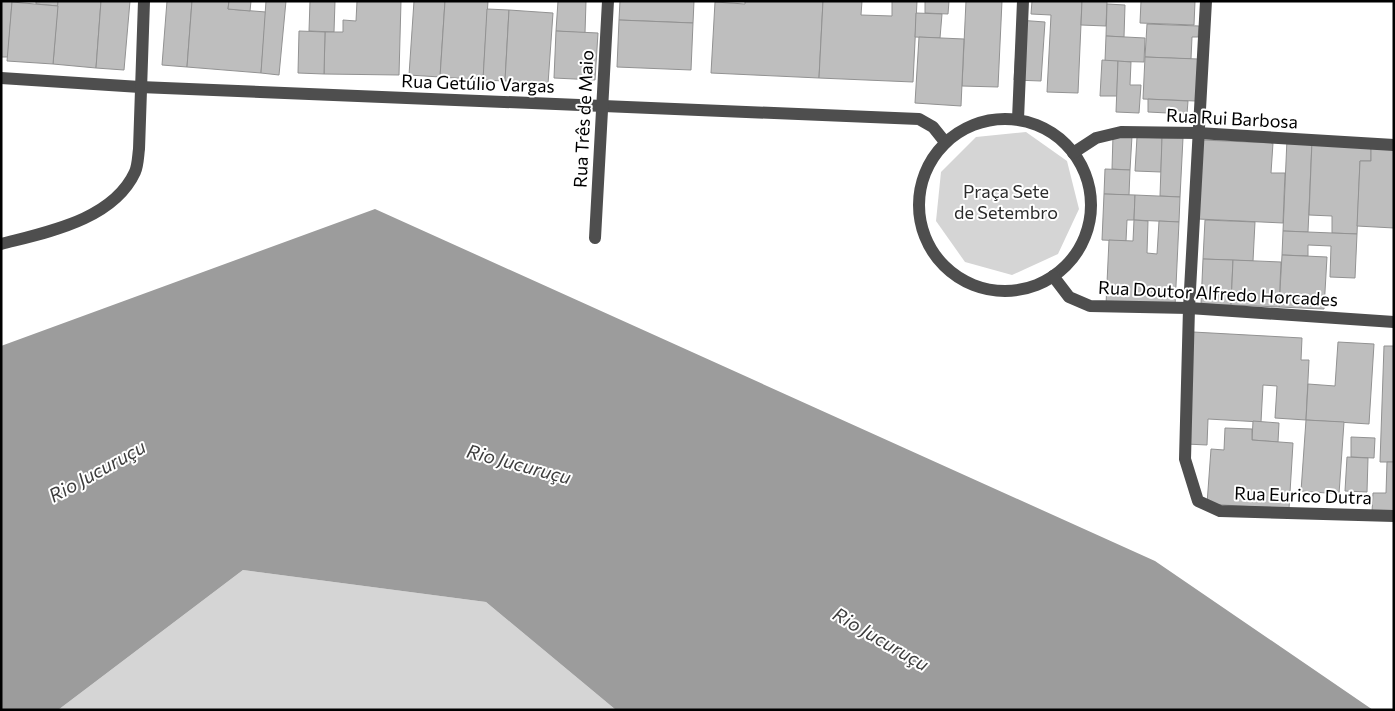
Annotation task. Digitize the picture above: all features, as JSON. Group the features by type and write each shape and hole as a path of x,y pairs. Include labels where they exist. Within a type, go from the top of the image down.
{"street":[{"path":"1,244 46,232 81,219 120,193 135,171 139,149 144,1"},
{"name":"Rua Três de Maio","path":"595,238 608,1"},
{"path":"1018,119 1023,1"},
{"name":"Rua Eurico Dutra","path":"1206,1 1189,308 1185,459 1198,501 1220,511 1394,516"},
{"name":"Rua Getúlio Vargas","path":"1,78 140,87 919,120 933,127 945,142"},
{"path":"992,119 1018,119 1043,127 1064,142 1073,153 1080,162 1089,186 1091,211 1085,236 1072,258 1053,276 1030,287 1004,291 979,287 956,276 936,259 924,237 918,211 920,186 929,162 945,142 966,127 992,119"},
{"name":"Rua Rui Barbosa","path":"1073,153 1096,138 1121,132 1198,133 1394,145"},
{"name":"Rua Doutor Alfredo Horcades","path":"1053,276 1068,297 1090,306 1189,308 1394,322"}],"green space":[{"name":"Praça Sete de Setembro","path":"1026,132 1067,161 1079,209 1058,254 1012,275 965,262 936,221 941,172 976,137"},
{"path":"243,570 486,602 616,710 58,710"}],"water":[{"name":"Rio Jucuruçu","path":"375,209 1155,561 1373,710 616,710 486,602 243,570 58,710 1,710 1,346"}],"building":[{"path":"1,1 12,1 8,57 1,57"},
{"path":"36,1 58,1 58,6 36,4"},
{"path":"58,1 101,1 96,68 53,64"},
{"path":"101,1 130,1 124,70 96,68"},
{"path":"167,1 192,1 187,67 162,65"},
{"path":"192,1 229,1 228,9 266,12 261,73 187,67"},
{"path":"229,1 251,1 250,11 228,9"},
{"path":"266,1 286,1 279,75 261,73"},
{"path":"310,1 335,1 334,32 309,31"},
{"path":"357,1 401,1 399,75 324,74 325,32 343,32 343,20 356,21"},
{"path":"414,1 445,1 440,77 409,75"},
{"path":"445,1 488,1 483,80 440,77"},
{"path":"558,1 586,1 585,33 556,31"},
{"path":"620,1 694,1 693,23 619,20"},
{"path":"745,1 823,1 819,78 711,73 715,2 745,4"},
{"path":"823,1 862,1 861,15 892,16 892,1 917,1 913,82 819,78"},
{"path":"925,1 949,1 948,14 925,13"},
{"path":"966,1 1002,1 998,87 962,86"},
{"path":"1032,1 1082,1 1078,93 1047,92 1051,15 1031,14"},
{"path":"1082,1 1107,1 1106,26 1081,25"},
{"path":"1141,1 1195,1 1194,25 1140,23"},
{"path":"12,2 58,6 53,64 7,61"},
{"path":"1107,4 1125,5 1124,37 1106,36"},
{"path":"487,9 509,10 505,81 483,80"},
{"path":"509,10 553,13 548,84 505,81"},
{"path":"916,13 942,14 940,38 915,37"},
{"path":"619,20 693,23 691,70 617,67"},
{"path":"1018,20 1045,22 1041,81 1014,80"},
{"path":"1147,24 1199,26 1198,37 1192,37 1191,59 1145,57"},
{"path":"299,31 325,32 324,74 298,73"},
{"path":"556,31 598,33 595,80 554,78"},
{"path":"1106,36 1145,38 1144,62 1105,61"},
{"path":"919,37 964,39 961,106 915,103"},
{"path":"1145,57 1198,59 1196,101 1143,99"},
{"path":"1102,60 1118,61 1117,96 1100,96"},
{"path":"1118,61 1131,62 1130,85 1141,85 1139,113 1116,112"},
{"path":"1148,99 1188,101 1187,114 1148,112"},
{"path":"1113,135 1132,136 1130,170 1112,169"},
{"path":"1137,137 1162,138 1161,172 1135,171"},
{"path":"1162,138 1183,138 1180,197 1160,196"},
{"path":"1287,139 1312,141 1308,232 1283,231"},
{"path":"1202,140 1273,143 1271,173 1285,173 1283,223 1198,219"},
{"path":"1312,141 1371,143 1371,161 1360,161 1357,234 1332,233 1332,216 1309,215"},
{"path":"1371,147 1394,148 1394,228 1357,226 1360,161 1371,161"},
{"path":"1105,169 1130,170 1129,195 1104,194"},
{"path":"1104,194 1135,195 1134,220 1127,220 1126,241 1102,240"},
{"path":"1135,195 1180,197 1179,222 1134,220"},
{"path":"1134,220 1148,221 1147,253 1157,254 1159,221 1179,222 1175,307 1106,304 1109,240 1133,241"},
{"path":"1205,220 1255,222 1253,261 1203,259"},
{"path":"1283,231 1357,234 1355,278 1330,277 1331,246 1308,245 1308,256 1282,255"},
{"path":"1282,255 1327,257 1324,309 1279,307"},
{"path":"1203,259 1233,260 1231,305 1201,304"},
{"path":"1233,260 1281,262 1279,307 1231,305"},
{"path":"1193,332 1302,338 1301,360 1309,360 1306,420 1275,418 1277,386 1263,385 1261,422 1208,419 1207,445 1186,444"},
{"path":"1338,342 1374,344 1369,424 1306,420 1308,384 1335,386"},
{"path":"1384,346 1394,346 1394,462 1380,462"},
{"path":"1306,420 1344,422 1339,494 1301,491"},
{"path":"1253,421 1279,423 1278,442 1252,440"},
{"path":"1225,428 1252,429 1252,440 1293,443 1289,509 1207,504 1211,449 1224,450"},
{"path":"1351,437 1375,438 1374,458 1351,457"},
{"path":"1347,457 1368,458 1367,492 1345,491"},
{"path":"1387,462 1394,462 1394,513 1372,512 1373,493 1386,493"}]}
